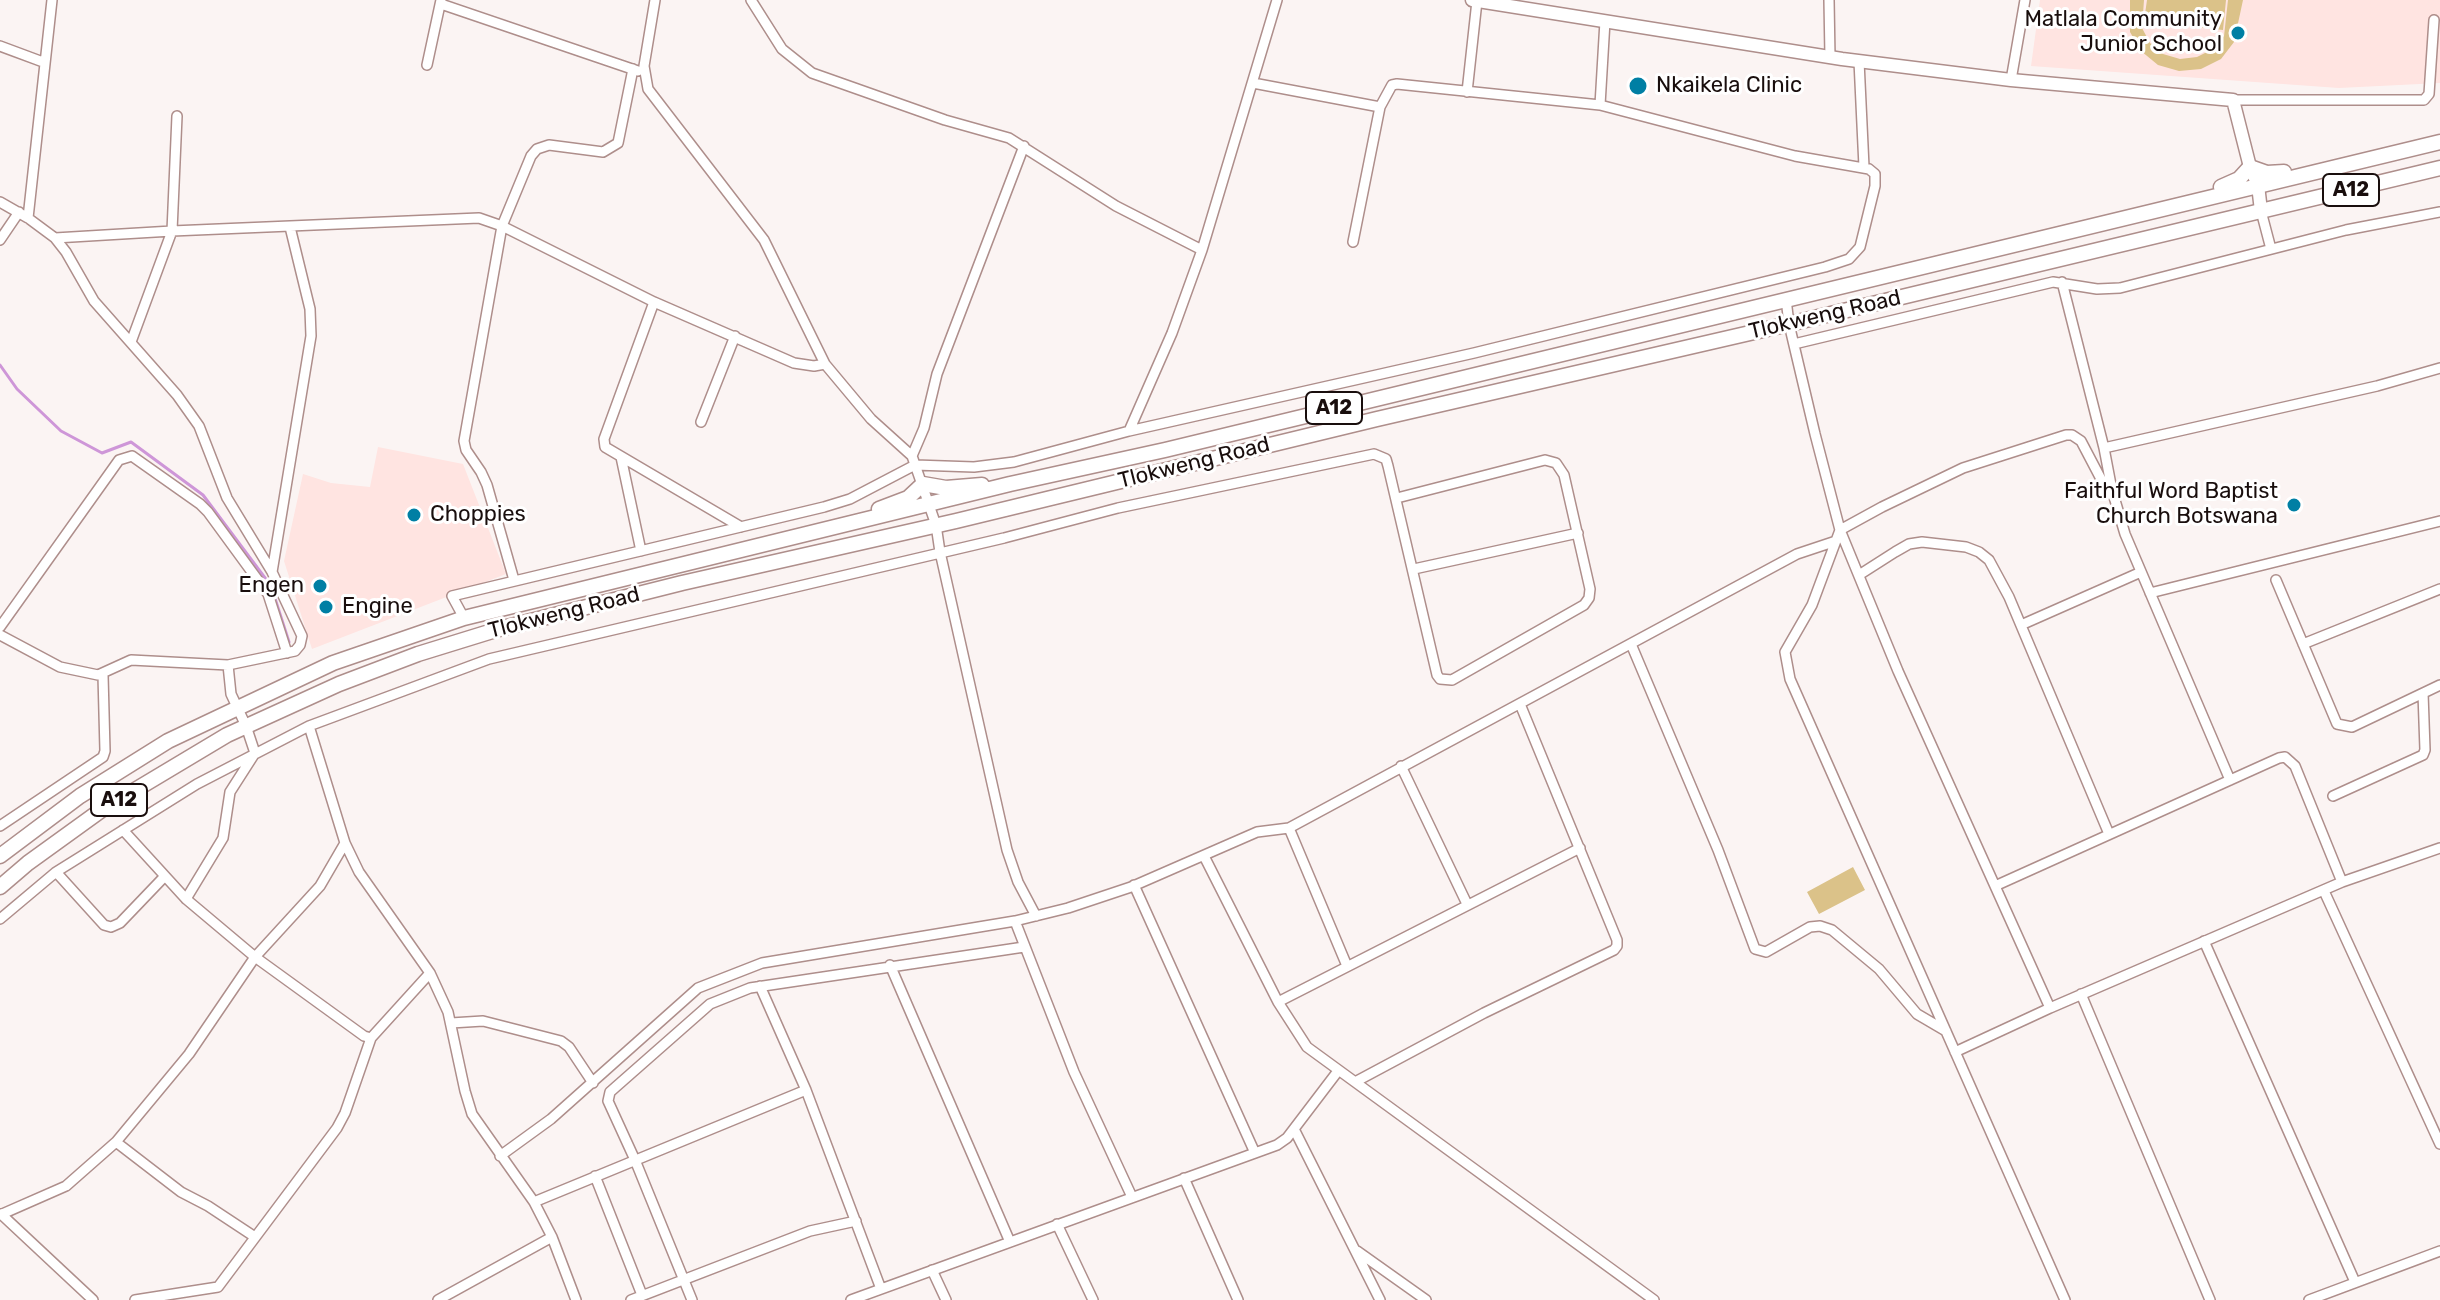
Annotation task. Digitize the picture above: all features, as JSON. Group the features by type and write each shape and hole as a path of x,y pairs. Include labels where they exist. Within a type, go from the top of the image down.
{"main road":[{"name":"Tlokweng Road","path":"0,856 80,796 168,741 333,663 464,618 1010,484 1165,450 2440,142"},
{"path":"2180,204 2233,182 2250,167 2273,174 2333,167"},
{"name":"Tlokweng Road","path":"0,887 100,811 246,726 339,684 499,629 682,583 2440,168"},
{"path":"858,522 875,511 908,498 923,484 946,488 1010,484"}],"street":[{"path":"0,240 24,215 52,0"},
{"path":"514,580 487,485 464,441 502,226 531,156 537,149 549,145 603,152 618,143 655,0"},
{"path":"751,0 782,49 812,73 871,96 991,132 1024,146 1116,206 1202,250"},
{"path":"1129,431 1172,333 1202,250 1277,0"},
{"path":"1829,0 1830,57"},
{"path":"2011,80 2025,0"},
{"path":"1467,92 1481,1 1859,61 2011,80 2233,100 2420,102 2428,96 2435,67 2434,20"},
{"path":"427,65 441,2 638,71 655,100 764,240 825,364 871,419 913,460 923,484 936,525 1007,850 1018,882 1036,916"},
{"path":"1600,105 1605,21"},
{"path":"0,46 43,62"},
{"path":"1859,61 1864,167"},
{"path":"1253,83 1380,107"},
{"path":"464,618 452,596 850,499 913,460 997,465 1129,431 1474,353 1849,259 1856,254 1864,238 1875,174 1864,167 1795,156 1600,105 1397,84 1392,85 1385,94 1380,107 1353,242"},
{"path":"2233,100 2250,167 2258,185 2271,249"},
{"path":"131,342 172,231 177,116"},
{"path":"913,460 937,374 1024,146"},
{"path":"0,202 55,238 94,301 154,366 199,426 227,498 272,572 301,630 300,645 295,651 287,653 228,665 131,660 103,675 60,667 0,635"},
{"path":"1794,344 2044,284 2062,282 2108,290 2394,219 2440,212"},
{"path":"55,238 472,217 502,226 654,302 794,363 825,364"},
{"path":"272,572 311,336 310,309 290,227"},
{"path":"2062,282 2112,490 2141,572 2230,780"},
{"path":"1786,299 1789,324 1840,530 2050,1008"},
{"path":"654,302 604,439 607,449 741,527"},
{"path":"701,422 735,336"},
{"path":"2104,448 2377,386 2440,368"},
{"path":"2065,1300 1790,679 1785,661 1789,643 1812,605 1840,530 1963,468 2066,435 2081,441 2102,481 2112,490"},
{"path":"0,919 56,872 197,784 255,753 309,726 489,659 1004,538 1118,508 1374,454 1386,459 1440,679 1448,681 1587,601 1590,589 1578,533 1564,475 1556,463 1545,460 1397,498"},
{"path":"0,627 123,458 136,457 200,504 225,535 268,594 287,653"},
{"path":"621,457 641,551"},
{"path":"2150,593 2440,521"},
{"path":"225,535 241,523"},
{"path":"1414,569 1578,533"},
{"path":"500,1156 551,1119 698,988 743,969 1036,916 1098,899 1257,832 1289,828 1797,554 1836,541"},
{"path":"1859,575 1909,544 1932,542 1966,547 1989,560 2009,597 2109,834"},
{"path":"2021,625 2141,572"},
{"path":"2276,580 2334,721 2341,727 2352,727 2440,685"},
{"path":"2303,644 2440,589"},
{"path":"1631,644 1707,822 1755,949 1766,952 1810,927 1832,930 1879,969 1917,1014 1946,1031"},
{"path":"228,665 231,694 255,753"},
{"path":"0,826 103,757 103,675"},
{"path":"2333,796 2423,755 2423,693"},
{"path":"1355,1082 1484,1013 1616,948 1617,940 1520,704"},
{"path":"309,726 345,843 359,872 430,973 451,1023 472,1114 534,1202 552,1237 576,1300"},
{"path":"186,899 223,838 230,792 255,753"},
{"path":"1995,886 2279,758 2292,761 2342,882"},
{"path":"1401,766 1467,904"},
{"path":"1289,828 1347,966"},
{"path":"123,830 186,899 255,957 371,1038"},
{"path":"93,1300 1,1214 66,1186 116,1142 189,1054 255,957 320,886 345,843"},
{"path":"1278,1002 1580,848"},
{"path":"1955,1052 2081,994 2342,882 2440,848"},
{"path":"1204,856 1278,1002 1307,1047 1647,1298"},
{"path":"56,872 104,925 111,927 120,923 165,876"},
{"path":"1134,885 1255,1153"},
{"path":"2324,891 2440,1144"},
{"path":"1015,921 1074,1072 1132,1197"},
{"path":"2204,941 2355,1282"},
{"path":"692,1300 608,1101 610,1092 710,1004 760,986 1024,947"},
{"path":"890,965 1010,1242"},
{"path":"135,1300 214,1289 337,1128 371,1038 430,973"},
{"path":"760,986 806,1090 881,1289"},
{"path":"2081,994 2210,1300"},
{"path":"451,1023 483,1021 561,1041 569,1047 593,1083"},
{"path":"851,1300 1283,1142 1338,1071"},
{"path":"534,1202 806,1090"},
{"path":"1294,1129 1380,1300"},
{"path":"116,1142 181,1192 255,1237"},
{"path":"595,1176 642,1295"},
{"path":"1184,1178 1238,1300"},
{"path":"631,1300 810,1231 856,1221"},
{"path":"1057,1224 1093,1300"},
{"path":"438,1300 552,1237"},
{"path":"1356,1251 1426,1300"},
{"path":"2309,1300 2440,1251"},
{"path":"932,1270 946,1300"}],"shaded area":[{"name":"Matlala Community Junior School","path":"2040,0 2440,0 2440,83 2339,88 2031,66"},
{"path":"2130,0 2144,0 2142,28 2150,43 2163,54 2180,59 2197,57 2213,49 2224,36 2228,0 2243,0 2234,42 2221,59 2201,69 2179,71 2158,65 2141,51 2130,32"},
{"path":"2147,0 2226,0 2223,30 2144,21"},
{"name":"Choppies","path":"378,447 463,464 506,574 312,649 284,561 303,474 331,483 370,487"},
{"path":"1853,867 1865,890 1819,914 1807,892"}],"waterway":[{"path":"0,365 17,389 61,431 102,453 131,442 203,495 271,586 289,642"}],"place":[{"name":"Matlala Community Junior School","path":"2238,33"},
{"name":"Nkaikela Clinic","path":"1638,86"},
{"name":"Faithful Word Baptist Church Botswana","path":"2294,505"},
{"name":"Choppies","path":"414,515"},
{"name":"Engen","path":"320,586"},
{"name":"Engine","path":"326,607"}]}
